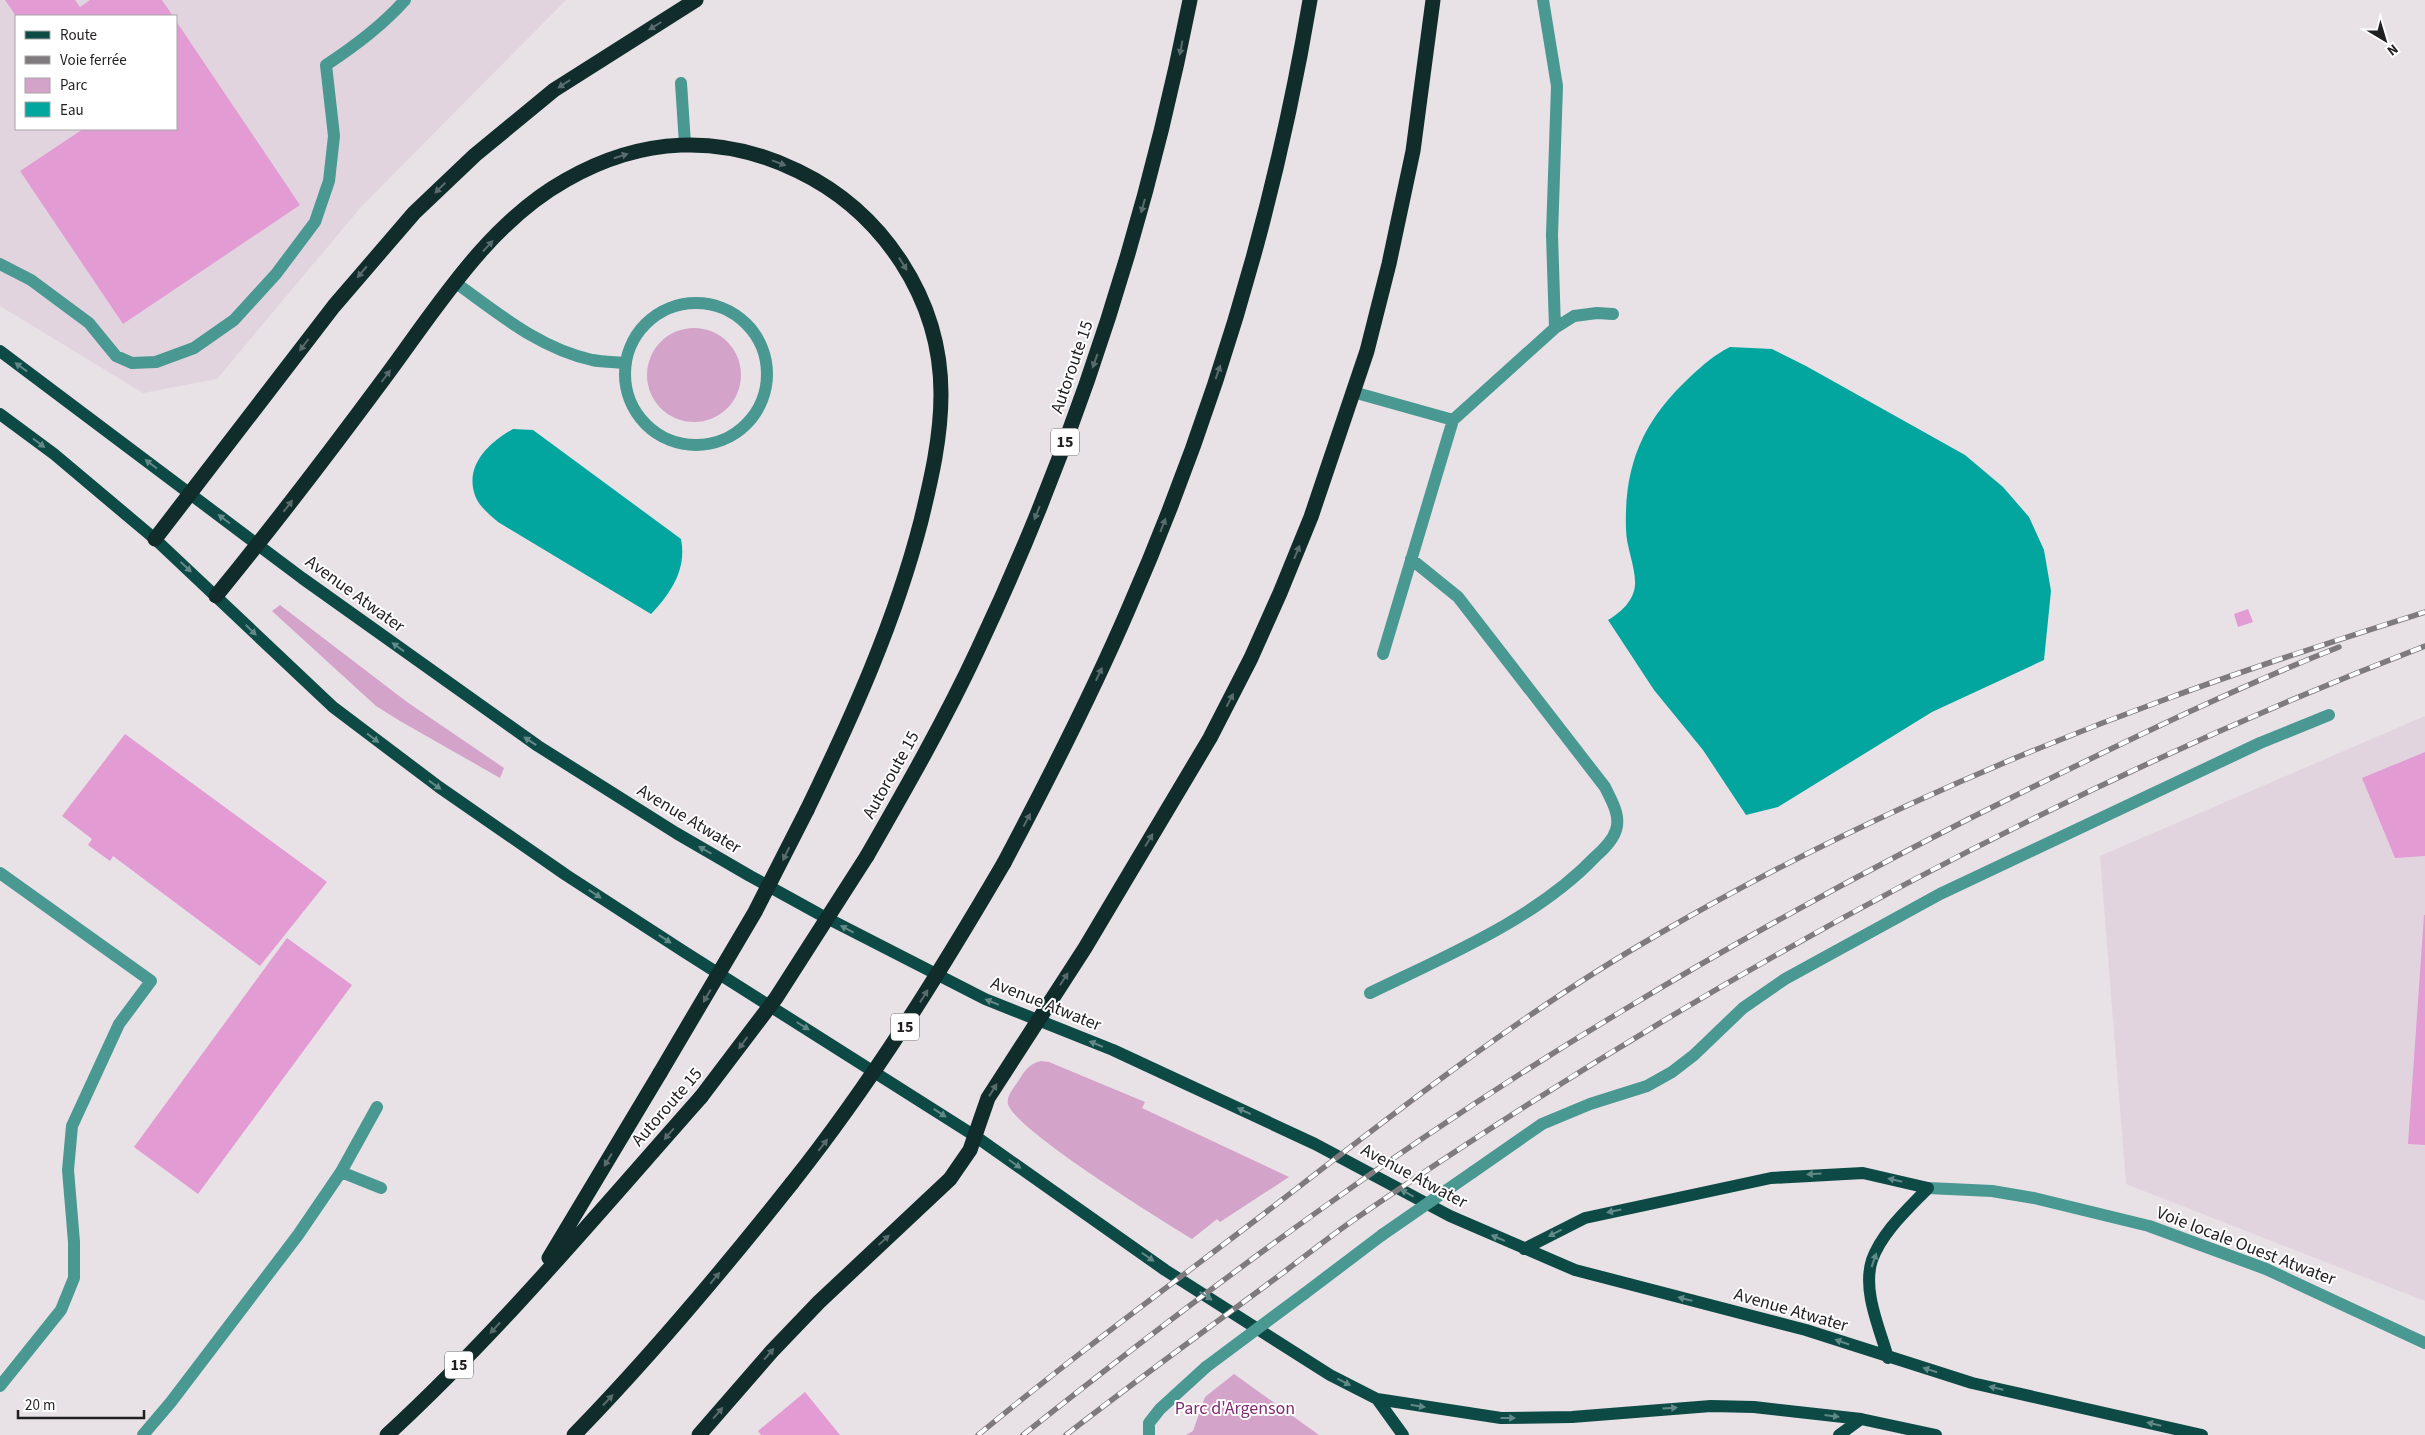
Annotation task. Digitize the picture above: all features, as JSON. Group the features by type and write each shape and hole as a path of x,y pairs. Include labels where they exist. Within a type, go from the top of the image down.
{"highway":[{"path":"155,539 361,273 448,180 554,90 696,0"},
{"name":"Autoroute 15","path":"386,1435 470,1354 529,1292 701,1097 776,998 868,856 927,750 978,649 1037,514 1068,435 1098,354 1126,266 1155,160 1190,0"},
{"name":"15","path":"574,1435 658,1345 827,1139 890,1049 941,970 1004,863 1060,757 1128,610 1176,492 1241,297 1281,140 1310,0"},
{"path":"699,1435 772,1351 819,1302 950,1179 970,1150 988,1098 1085,948 1210,738 1251,658 1311,517 1367,350 1403,204 1423,86 1432,0"},
{"path":"216,596 258,545 456,283 509,224 532,203 564,181 588,168 625,154 685,144 715,145 742,150 769,159 808,176 842,197 874,227 902,262 922,300 936,347 941,393 937,446 916,540 879,649 837,748 755,912 529,1292"}],"main road":[{"name":"Avenue Atwater","path":"0,351 258,545 469,699 554,757 676,833 819,914 985,1000 1113,1050 1315,1144 1450,1216 1575,1270 1614,1282 1806,1330 1888,1358 1972,1383 2202,1435"},
{"path":"0,414 54,454 155,539 333,707 439,787 566,875 975,1136 1165,1270 1330,1375 1377,1399 1500,1418 1572,1417 1711,1406 1794,1410 1861,1419 1936,1435"},
{"path":"1524,1249 1585,1218 1772,1178 1863,1173 1928,1188 1883,1239 1872,1261 1870,1273 1872,1305 1888,1358"},
{"path":"1377,1399 1404,1435"},
{"path":"1839,1435 1861,1419"}],"street":[{"path":"0,264 31,280 90,324 116,356 132,363 156,362 194,348 234,320 276,274 315,222 329,181 334,136 326,65 356,45 390,18 405,0"},
{"path":"1542,0 1557,86 1552,235 1555,328"},
{"path":"682,83 685,144"},
{"path":"456,283 515,326 542,342 567,353 594,360 626,363"},
{"path":"684,305 711,305 730,312 741,320 758,340 766,366 764,392 753,416 744,427 733,434 708,444 681,444 657,433 638,414 627,390 626,363 629,350 636,338 654,318 665,311 684,305"},
{"path":"1382,654 1453,420 1555,328 1574,316 1597,313 1613,314"},
{"path":"1353,392 1453,420"},
{"path":"1370,993 1463,948 1534,907 1583,870 1605,848 1616,830 1616,812 1606,787 1458,598 1411,559"},
{"path":"1149,1435 1149,1423 1160,1409 1206,1367 1382,1235 1542,1124 1590,1104 1647,1086 1672,1072 1694,1055 1743,1008 1784,979 1940,894 2224,760 2329,714"},
{"path":"0,873 151,981 119,1024 72,1126 68,1170 74,1242 74,1278 61,1310 0,1386"},
{"path":"144,1435 172,1402 267,1277 341,1172 377,1107"},
{"path":"341,1172 381,1188"},
{"name":"Voie locale Ouest Atwater","path":"1928,1188 1992,1191 2034,1198 2149,1226 2266,1269 2425,1343"}],"shaded area":[{"path":"0,0 566,0 361,207 217,379 143,393 0,306"},
{"path":"2425,716 2425,1301 2126,1184 2100,856"}],"green space":[{"path":"694,328 712,332 727,342 737,357 741,375 737,393 727,408 712,418 694,422 676,418 661,408 651,393 647,375 651,357 661,342 676,332"},
{"path":"280,605 407,702 504,768 500,778 376,706 272,611"},
{"path":"1041,1061 1049,1062 1145,1102 1142,1108 1289,1177 1220,1222 1217,1219 1192,1239 1151,1214 1061,1153 1017,1116 1008,1104 1010,1094 1023,1073 1033,1064"},
{"name":"Parc d'Argenson","path":"1234,1374 1319,1435 1186,1435 1193,1431 1205,1397"}],"water":[{"path":"1730,347 1772,349 1965,455 2003,487 2029,517 2044,550 2051,591 2044,660 1932,712 1778,807 1746,815 1703,750 1654,690 1608,620 1626,606 1634,591 1634,571 1626,536 1626,506 1633,464 1640,445 1660,410 1674,393 1704,364"},
{"path":"513,429 533,430 681,539 682,560 676,580 665,598 651,614 498,522 481,505 474,492 472,481 477,462 496,440"}],"building":[{"path":"5,0 75,0 80,7 90,0 162,0 172,15 15,15"},
{"path":"178,24 300,205 123,324 20,171 82,130 178,130"},
{"path":"2248,609 2253,622 2238,627 2234,614"},
{"path":"125,734 327,882 260,966 113,856 110,861 88,845 92,839 62,816"},
{"path":"2425,752 2425,856 2395,858 2362,778"},
{"path":"2425,915 2425,1145 2408,1144"},
{"path":"287,938 352,985 198,1194 134,1147"},
{"path":"805,1392 840,1435 761,1435 758,1431"}],"railway":[{"path":"978,1435 1084,1350 1456,1067 1555,998 1657,935 1843,836 1973,776 2104,722 2297,654 2425,612"},
{"path":"1066,1435 1358,1217 1484,1133 1612,1052 1743,974 1875,900 2009,830 2146,765 2284,703 2425,646"},
{"path":"1023,1435 1168,1322 1316,1213 1467,1109 1622,1011 1883,863 1989,809 2116,746 2264,678 2339,647"}]}
